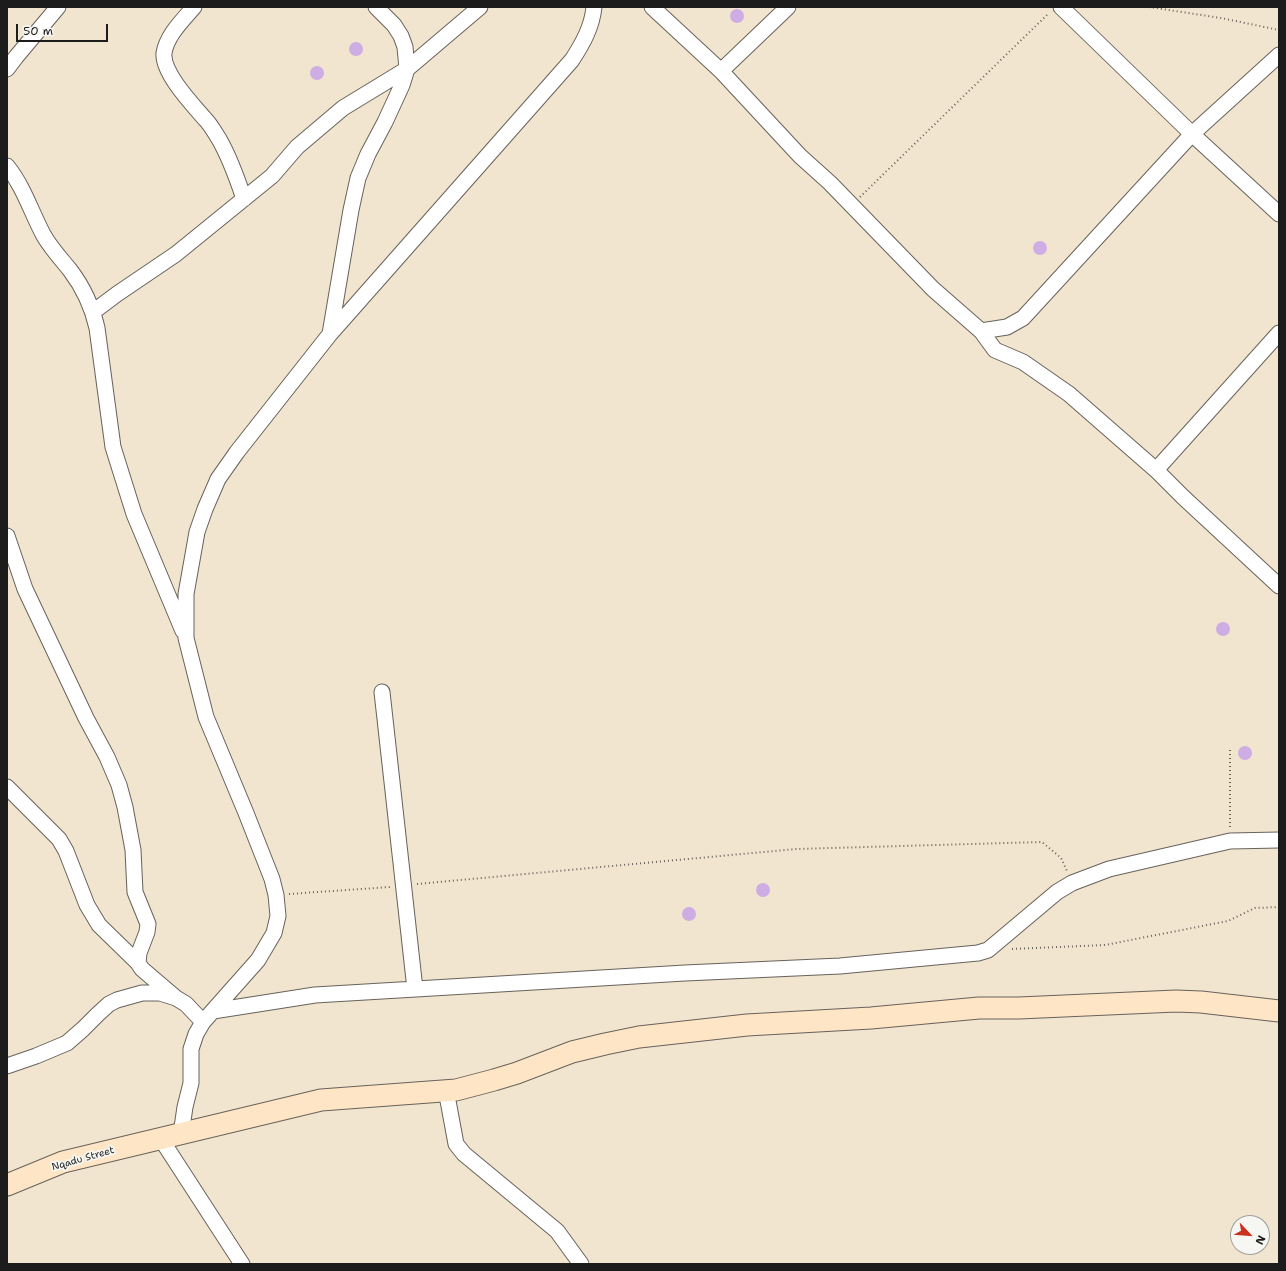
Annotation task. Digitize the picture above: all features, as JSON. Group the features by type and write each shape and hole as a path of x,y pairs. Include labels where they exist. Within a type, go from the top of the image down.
{"street":[{"path":"7,69 16,56 58,7"},
{"path":"194,7 172,34 164,54 165,62 179,87 207,120 219,139 230,161 244,199"},
{"path":"330,334 351,210 358,178 368,154 402,85 407,69 405,47 401,36 394,25 376,7"},
{"path":"93,312 176,254 272,176 297,147 343,108 407,69 480,7"},
{"path":"186,638 186,594 197,532 218,478 330,334 572,60 583,44 590,28 593,20 594,7"},
{"path":"652,7 721,71 800,156 830,183 933,290 980,331 995,350 1023,362 1069,394 1156,470 1188,503 1279,586"},
{"path":"721,71 788,7"},
{"path":"1055,10 1279,214"},
{"path":"980,331 1007,327 1023,318 1192,134 1279,55"},
{"path":"7,166 23,190 44,236 71,271 86,294 93,312 97,328 113,447 134,514 186,638 206,717 272,879 276,896 278,916 274,933 258,960 208,1016 196,1034 191,1049 191,1083 185,1107 171,1136 242,1264"},
{"path":"1156,470 1279,333"},
{"path":"7,536 25,589 83,711 107,757 125,807 133,850 135,892 148,924 139,953 138,962"},
{"path":"382,692 415,989"},
{"path":"7,787 59,839 66,850 87,905 99,925 138,962 142,969 176,998 208,1016 315,995 685,973 840,966 978,953 988,950 1057,892 1072,883 1109,870 1230,841 1279,840"},
{"path":"7,1066 67,1043 109,1004 117,1000 150,992 160,993 176,998"},
{"name":"Nqadu Street","path":"7,1185 63,1162 321,1100 467,1087 517,1073 572,1052 639,1037 747,1025 871,1018 979,1008 1019,1008 1176,1001 1201,1002 1279,1011"},
{"path":"446,1090 456,1144 464,1154 557,1231 581,1264"}],"path":[{"path":"1149,7 1221,18 1279,30"},
{"path":"851,206 1055,10"},
{"path":"1230,748 1230,841"},
{"path":"276,896 404,886 796,850 1042,842 1061,858 1072,883"},
{"path":"988,950 1105,945 1228,921 1255,908 1279,907"}],"building":[{"path":"734,9 740,9 744,13 744,19 740,23 734,23 730,19 730,13"},
{"path":"353,42 359,42 363,46 363,52 359,56 353,56 349,52 349,46"},
{"path":"314,66 320,66 324,70 324,76 320,80 314,80 310,76 310,70"},
{"path":"1037,241 1043,241 1047,245 1047,251 1043,255 1037,255 1033,251 1033,245"},
{"path":"1220,622 1226,622 1230,626 1230,632 1226,636 1220,636 1216,632 1216,626"},
{"path":"1242,746 1248,746 1252,750 1252,756 1248,760 1242,760 1238,756 1238,750"},
{"path":"760,883 766,883 770,887 770,893 766,897 760,897 756,893 756,887"},
{"path":"686,907 692,907 696,911 696,917 692,921 686,921 682,917 682,911"}]}
